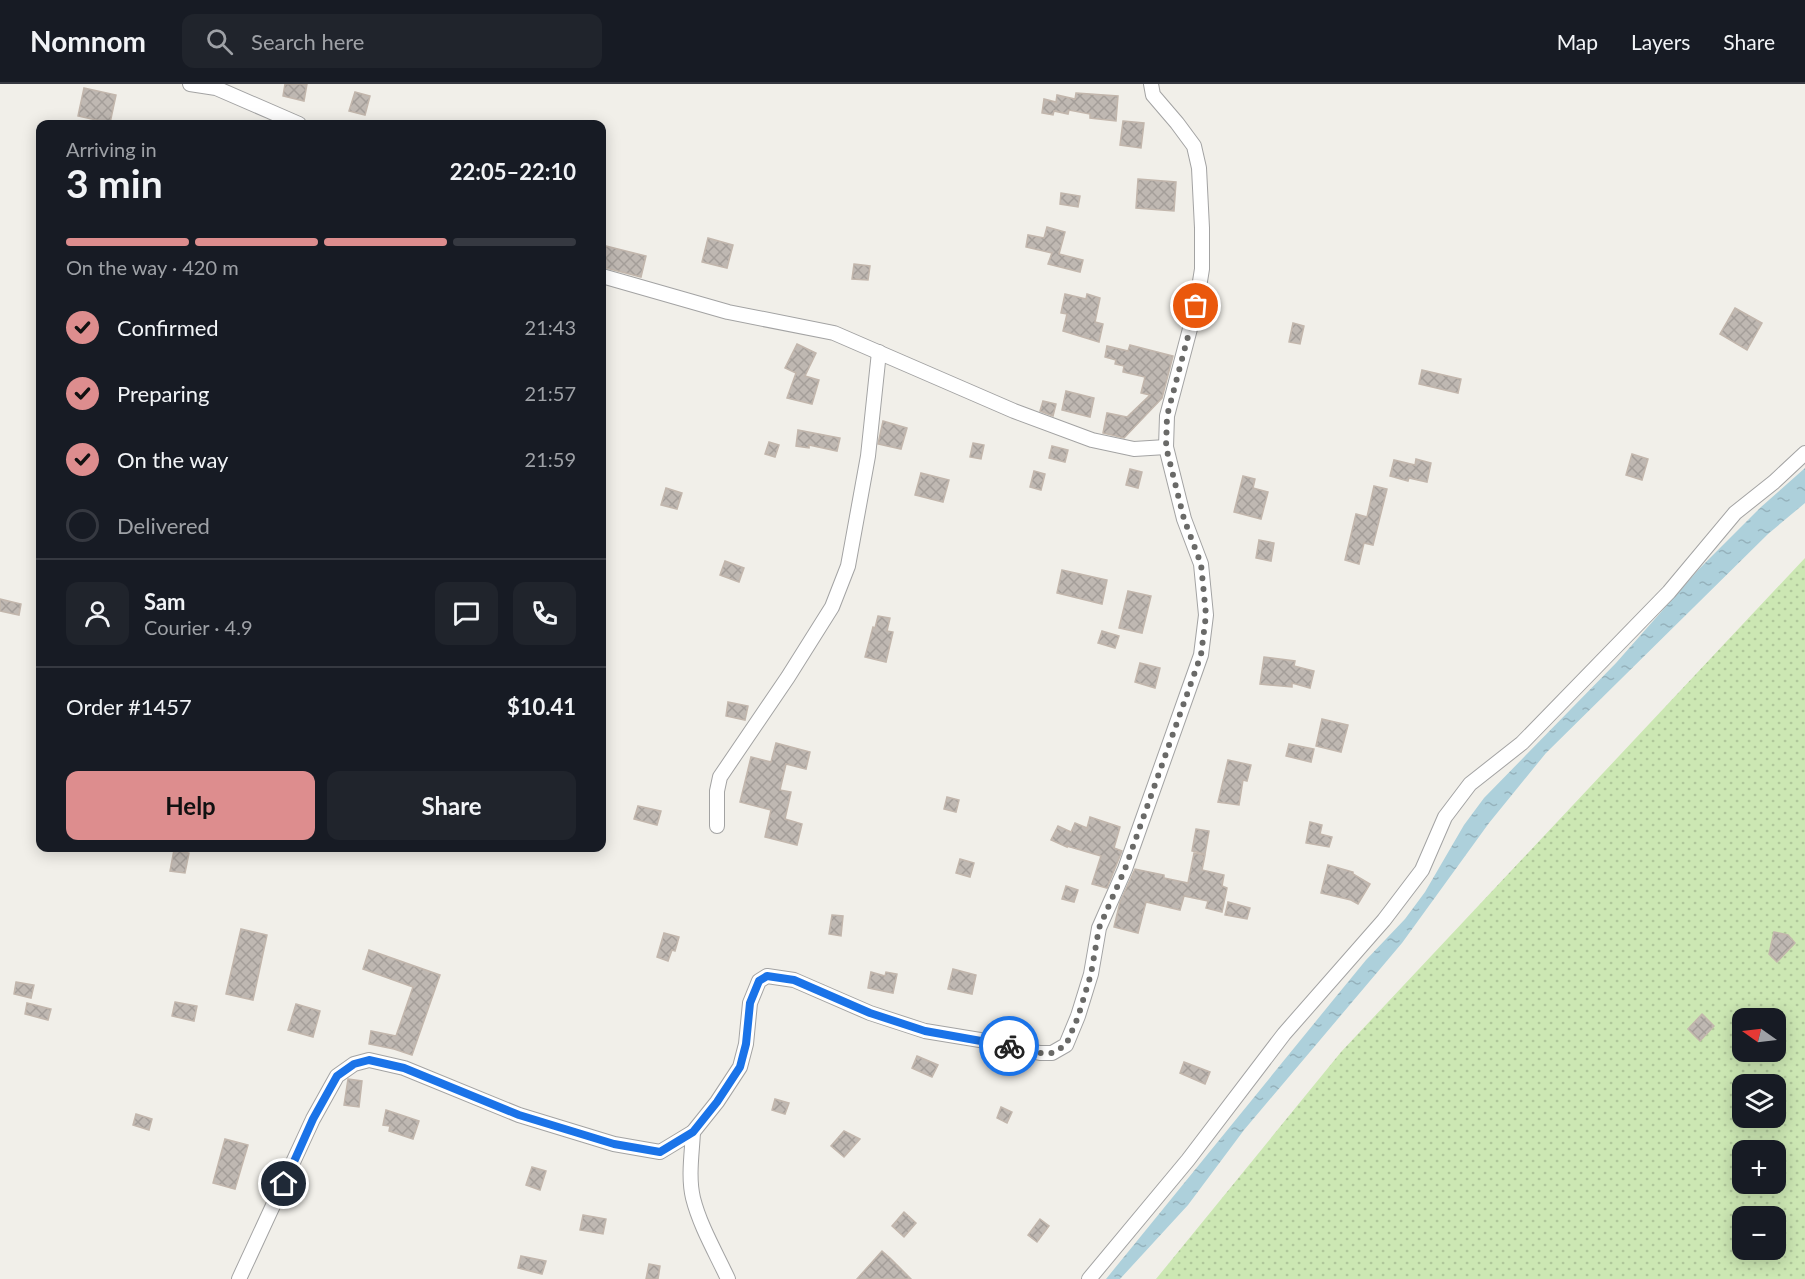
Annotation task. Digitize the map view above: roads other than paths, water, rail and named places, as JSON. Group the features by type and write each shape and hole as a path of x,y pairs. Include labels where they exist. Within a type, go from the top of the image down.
{"street":[{"path":"190,84 216,88 291,120"},
{"path":"239,1279 313,1119 337,1076 354,1064 369,1060 404,1068 519,1115 614,1144 660,1152 693,1132 717,1102 740,1067 746,1044 750,1003 759,981 767,976 794,980 870,1013 925,1031 1040,1053 1052,1053 1066,1045 1078,1017 1091,974 1099,928 1125,869 1201,655 1206,615 1201,564 1184,519 1166,447 1167,416 1196,306 1201,278 1202,228 1199,168 1194,146 1153,95 1151,84"},
{"path":"606,277 728,312 834,333 1014,411 1092,440 1134,449 1166,447"},
{"path":"717,826 717,791 720,777 832,607 848,566 868,456 879,352"},
{"path":"1089,1279 1188,1160 1284,1034 1384,920 1422,870 1445,817 1470,784 1522,743 1669,592 1735,513 1774,482 1805,453"},
{"path":"693,1132 691,1168 693,1198 729,1279"}],"water":[{"path":"1805,468 1805,503 1768,534 1546,753 1489,823 1402,943 1244,1130 1188,1205 1120,1279 1106,1279 1366,960 1405,919 1425,892 1464,825 1484,798 1616,663 1699,569 1761,507"}]}
